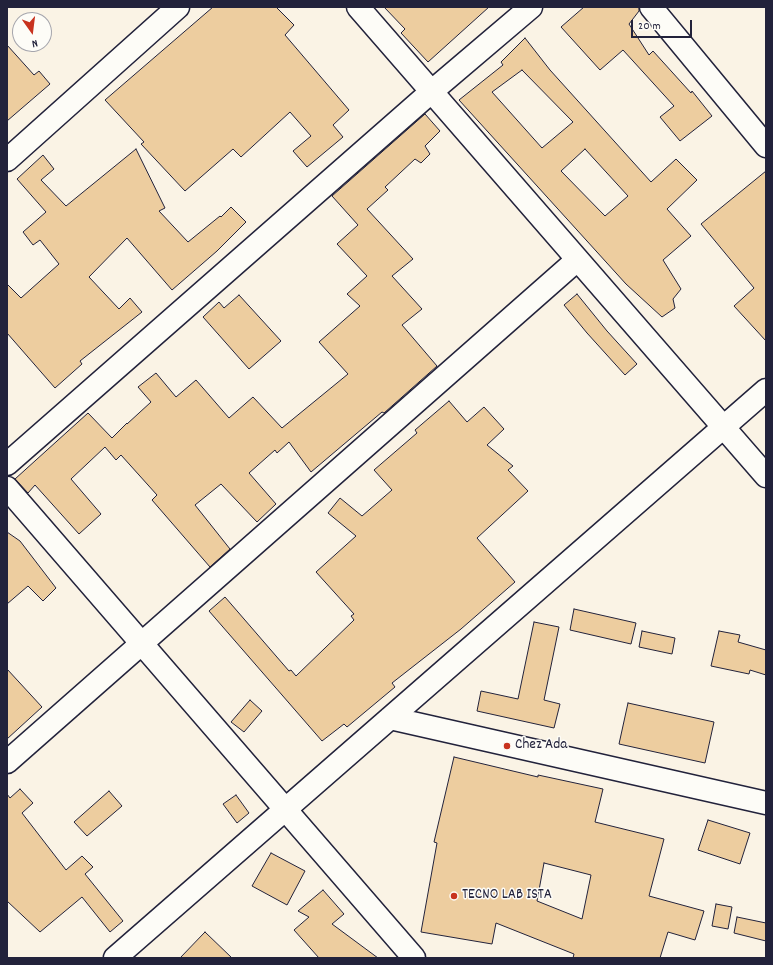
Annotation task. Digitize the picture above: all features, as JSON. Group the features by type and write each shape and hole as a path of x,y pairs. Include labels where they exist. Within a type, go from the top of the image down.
{"street":[{"path":"358,7 766,476"},
{"path":"7,464 431,92 531,7"},
{"path":"651,7 766,146"},
{"path":"7,160 167,11"},
{"path":"7,762 577,260"},
{"path":"115,958 766,390"},
{"path":"7,488 414,958"},
{"path":"390,718 766,803"}],"building":[{"path":"213,7 276,7 294,25 285,35 349,110 333,125 343,137 307,167 293,151 311,136 290,112 241,157 233,149 185,191 141,144 144,142 105,100"},
{"path":"384,7 489,7 428,62 401,33 405,29"},
{"path":"584,7 639,7 639,11 629,24 649,55 653,51 691,93 692,91 712,116 680,141 660,117 674,106 623,50 600,70 561,27"},
{"path":"525,38 550,70 651,182 676,159 697,180 667,209 691,236 663,260 681,289 673,299 675,308 662,317 626,284 459,100 503,65 501,62","holes":["522,70 573,122 542,148 492,92","585,149 628,196 605,216 561,171"]},
{"path":"7,45 34,75 39,71 50,84 7,121"},
{"path":"425,114 440,131 425,146 430,154 421,163 415,159 385,187 388,190 367,209 413,259 392,276 422,309 402,325 437,366 384,413 382,412 311,472 289,442 277,453 275,450 249,473 276,504 257,522 221,484 195,505 230,549 210,567 152,500 157,495 121,455 116,460 105,447 71,479 101,514 79,534 35,485 28,493 15,479 88,413 112,438 151,402 138,387 156,373 176,397 196,380 229,418 253,397 282,428 348,374 319,342 360,306 347,294 367,276 337,244 358,225 332,196"},
{"path":"136,149 165,208 159,211 188,242 220,216 221,217 231,207 246,222 217,251 172,290 127,238 89,277 119,309 130,298 142,312 80,361 82,364 55,388 7,333 7,284 21,298 59,264 40,240 33,245 23,232 46,212 17,179 43,155 54,169 41,180 66,206"},
{"path":"766,171 766,341 734,306 754,288 701,224"},
{"path":"577,294 607,331 637,364 625,375 564,305"},
{"path":"239,295 281,341 249,369 203,317 219,302 224,308"},
{"path":"449,401 467,422 484,407 504,429 487,445 513,466 508,470 528,491 477,538 515,582 461,629 392,683 395,687 347,727 344,724 322,741 209,611 225,597 289,671 291,670 296,676 354,620 351,616 354,614 316,572 356,536 328,513 340,498 362,516 392,490 374,470 417,433 415,430"},
{"path":"7,532 20,541 56,588 43,601 28,586 7,604"},
{"path":"574,609 636,623 631,644 570,630"},
{"path":"534,622 559,627 544,700 560,704 554,728 477,711 481,691 518,699"},
{"path":"642,631 675,638 672,654 639,647"},
{"path":"719,631 740,635 738,642 766,650 766,675 750,670 749,674 711,666"},
{"path":"7,669 42,707 7,739"},
{"path":"250,700 262,711 244,732 231,722"},
{"path":"628,703 714,722 705,763 619,744"},
{"path":"454,757 538,777 538,775 603,789 595,822 664,839 649,896 704,911 695,940 668,932 660,958 573,958 574,954 496,923 492,944 421,932 437,843 434,842","holes":["544,863 591,875 582,919 537,901"]},
{"path":"20,789 33,803 22,813 66,870 82,856 93,867 85,874 123,921 110,932 82,897 40,932 7,901 7,794 10,798"},
{"path":"109,791 122,806 87,836 74,822"},
{"path":"236,795 249,813 237,823 223,804"},
{"path":"708,820 750,833 740,864 698,850"},
{"path":"271,853 305,871 287,905 252,886"},
{"path":"323,890 344,914 332,924 378,958 319,958 294,930 309,917 298,911"},
{"path":"716,904 732,907 728,929 712,926"},
{"path":"737,917 766,923 766,941 734,933"},
{"path":"205,932 232,958 180,958"}],"place":[{"name":"Chez Ada","path":"507,746"},
{"name":"TECNO LAB ISTA","path":"454,896"}]}
